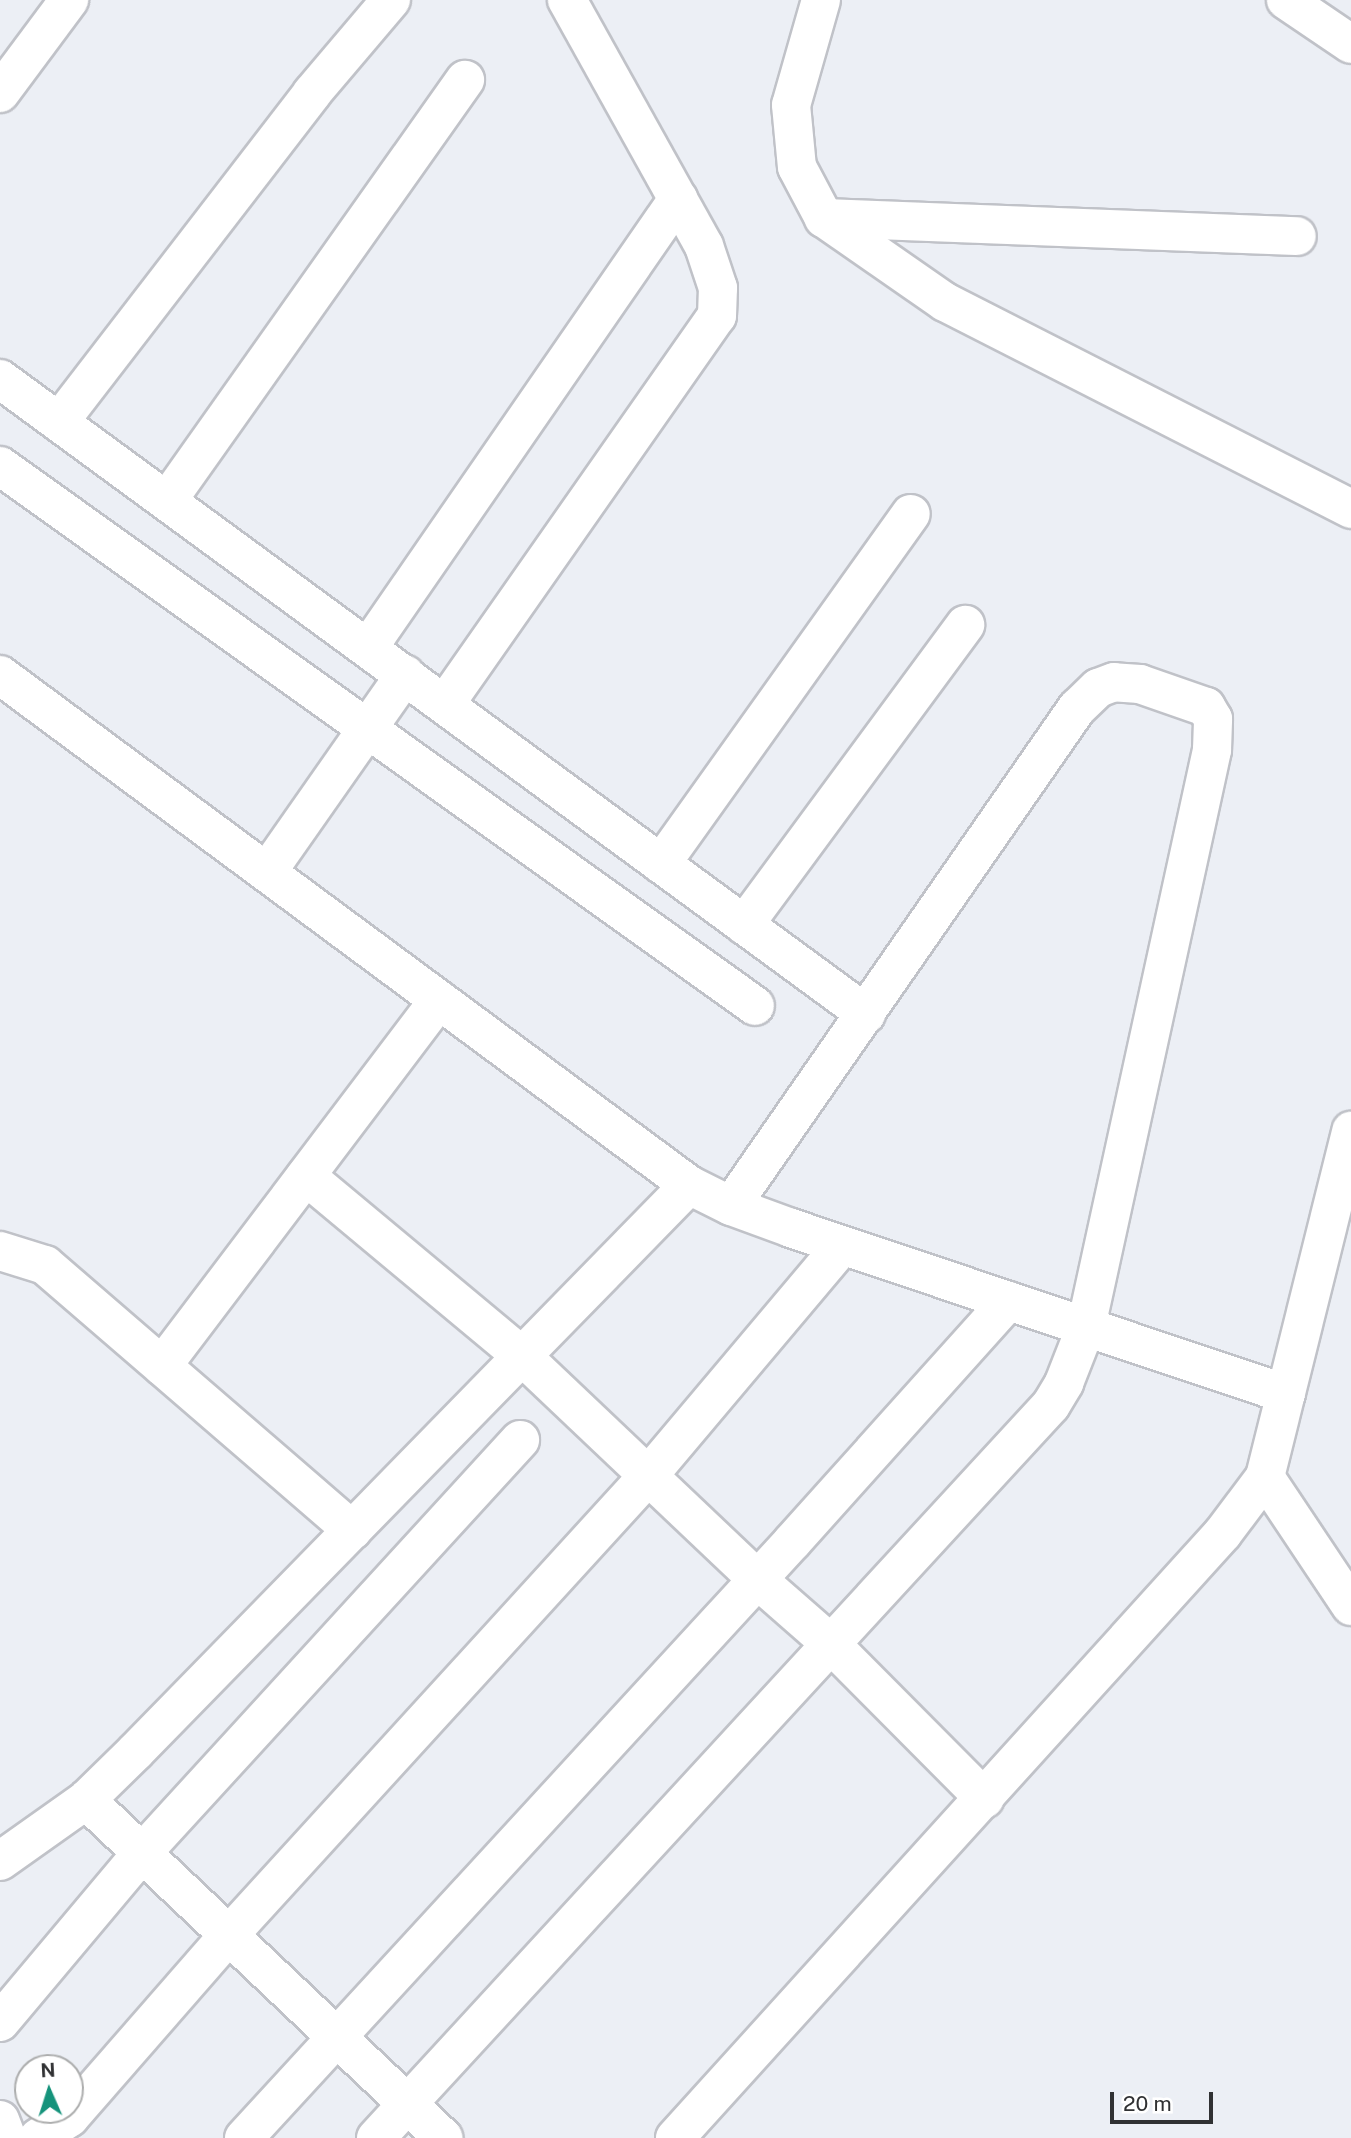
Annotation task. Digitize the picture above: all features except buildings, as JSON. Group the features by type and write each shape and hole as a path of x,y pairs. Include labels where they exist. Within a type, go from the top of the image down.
{"street":[{"path":"0,93 69,0"},
{"path":"60,422 312,93 391,0"},
{"path":"445,704 717,316 718,288 708,257 566,0"},
{"path":"821,0 792,105 797,167 824,218 945,302 1351,509"},
{"path":"1286,0 1351,44"},
{"path":"167,501 465,80"},
{"path":"369,648 678,199"},
{"path":"824,218 1297,236"},
{"path":"0,379 866,1014"},
{"path":"0,467 755,1006"},
{"path":"661,864 911,514"},
{"path":"744,925 965,625"},
{"path":"0,675 689,1185 731,1206 842,1246 1286,1394"},
{"path":"267,872 405,675"},
{"path":"376,2138 1051,1405 1064,1383 1086,1327 1212,750 1213,719 1206,707 1139,684 1114,682 1098,688 1077,708 731,1206"},
{"path":"162,1366 439,1000"},
{"path":"676,2138 1223,1533 1265,1477 1351,1131"},
{"path":"306,1176 522,1356 758,1580 831,1644 985,1799"},
{"path":"0,1861 86,1800 689,1185"},
{"path":"38,2138 70,2117 229,1935 648,1476 842,1246"},
{"path":"0,1251 45,1265 352,1530"},
{"path":"244,2138 758,1580 1008,1301"},
{"path":"0,2022 142,1853 520,1440"},
{"path":"1265,1477 1351,1606"},
{"path":"86,1800 444,2138"},
{"path":"0,2120 7,2138"}]}
